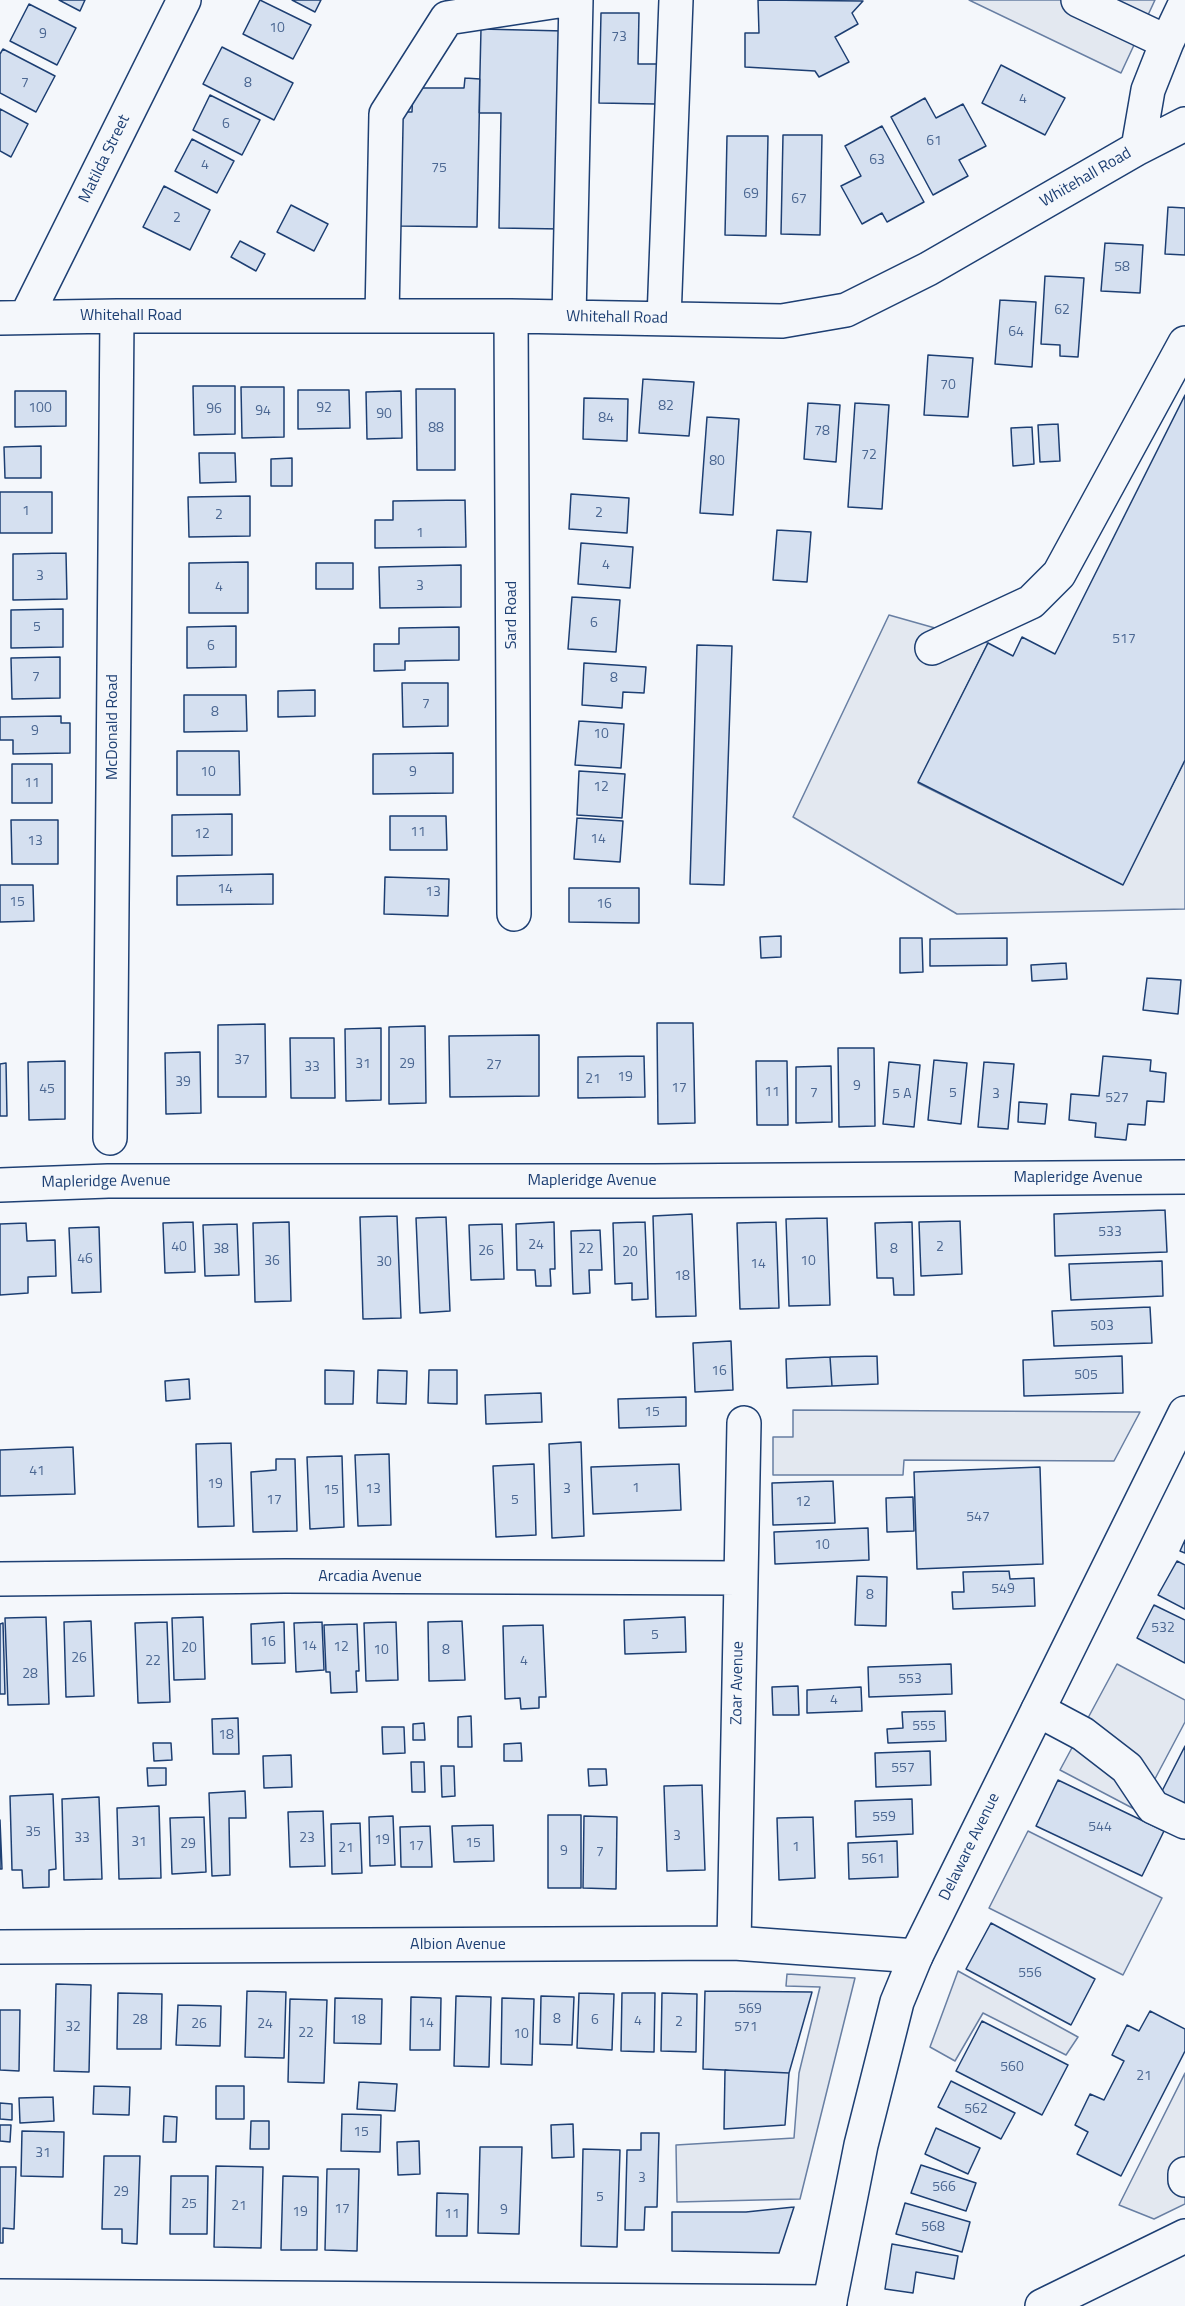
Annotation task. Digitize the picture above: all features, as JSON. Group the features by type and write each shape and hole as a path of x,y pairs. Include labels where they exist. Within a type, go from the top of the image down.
{"street":[{"name":"Matilda Street","path":"13,318 184,0"},
{"path":"382,316 386,114 447,18 565,0"},
{"path":"569,317 576,0"},
{"path":"664,318 676,0"},
{"path":"1078,0 1167,42"},
{"path":"1138,148 1148,90 1185,4"},
{"name":"Whitehall Road","path":"13,318 511,316 782,321 846,310 928,269 1138,148 1185,124"},
{"name":"McDonald Road","path":"110,1138 117,316"},
{"name":"Sard Road","path":"511,316 514,914"},
{"path":"932,648 1031,602 1059,574 1185,343"},
{"name":"Mapleridge Avenue","path":"0,1185 108,1181 1185,1177"},
{"name":"Delaware Avenue","path":"829,2304 861,2145 897,2002 916,1956 1185,1413"},
{"name":"Zoar Avenue","path":"734,1944 744,1423"},
{"name":"Arcadia Avenue","path":"0,1579 273,1576 740,1578"},
{"path":"1038,1710 1083,1734 1127,1768 1153,1807 1185,1822"},
{"name":"Albion Avenue","path":"0,1947 734,1944 916,1956"},
{"path":"1185,2174 1185,2180"},
{"path":"1042,2306 1185,2236"},
{"path":"0,2296 829,2304"}],"shaded area":[{"path":"969,0 1155,0 1121,73"},
{"path":"889,615 988,643 918,783 1122,884 1185,760 1185,909 957,914 793,817"},
{"path":"793,1410 1140,1412 1114,1461 904,1460 903,1475 773,1475 773,1437 793,1437"},
{"path":"1117,1664 1185,1700 1185,1722 1138,1811 1060,1770"},
{"path":"1028,1831 1162,1898 1123,1975 989,1908"},
{"path":"958,1971 1078,2037 1066,2055 983,2013 955,2061 930,2047"},
{"path":"787,1974 855,1978 800,2199 677,2202 676,2145 794,2138 799,2073 820,1987 786,1986"},
{"path":"1185,2073 1185,2204 1154,2219 1119,2205"}],"building":[{"path":"59,0 85,0 80,11"},
{"path":"260,0 311,25 293,59 243,34"},
{"path":"292,0 321,0 315,12"},
{"path":"758,0 863,1 852,13 858,24 835,37 849,62 819,77 815,71 745,67 745,33 759,33"},
{"path":"29,4 76,28 57,65 10,41"},
{"path":"601,13 639,13 638,64 657,64 656,104 599,103"},
{"path":"481,29 564,31 561,229 499,228 501,113 479,113"},
{"path":"222,47 293,83 274,120 203,84"},
{"path":"3,49 55,76 36,112 0,93 0,54"},
{"path":"1001,65 1065,98 1045,135 982,103"},
{"path":"465,78 480,79 477,227 399,226 401,112 412,112 413,88 464,88"},
{"path":"210,95 260,120 242,155 193,130"},
{"path":"925,98 936,118 963,104 986,146 959,160 968,176 933,195 891,117"},
{"path":"0,109 28,124 11,157 0,151"},
{"path":"882,126 924,202 887,222 882,213 862,224 841,186 861,176 845,146"},
{"path":"783,135 822,135 820,235 781,234"},
{"path":"727,136 768,136 766,236 725,235"},
{"path":"192,139 234,161 217,193 175,171"},
{"path":"164,186 210,210 190,250 143,227"},
{"path":"291,205 328,224 314,251 277,232"},
{"path":"1168,207 1185,208 1185,255 1165,254"},
{"path":"240,241 265,254 256,271 231,257"},
{"path":"1105,243 1143,245 1140,293 1101,291"},
{"path":"1045,276 1084,278 1078,357 1060,356 1060,345 1041,344"},
{"path":"1000,300 1036,302 1032,367 995,364"},
{"path":"928,355 973,358 968,417 924,415"},
{"path":"643,379 694,382 689,436 639,433"},
{"path":"193,386 235,386 235,434 194,435"},
{"path":"241,387 284,387 284,437 242,438"},
{"path":"416,389 455,389 455,470 417,470"},
{"path":"298,390 349,390 350,428 298,429"},
{"path":"15,391 66,391 66,426 15,427"},
{"path":"401,391 402,438 367,439 366,392"},
{"path":"1185,395 1185,760 1123,885 918,782 988,643 1013,656 1022,637 1055,654"},
{"path":"584,398 628,399 627,441 583,439"},
{"path":"808,403 840,405 836,462 804,459"},
{"path":"855,403 889,405 882,509 848,507"},
{"path":"707,417 739,419 733,515 700,513"},
{"path":"1058,424 1060,461 1040,462 1038,425"},
{"path":"1032,427 1034,464 1013,466 1011,428"},
{"path":"41,446 41,478 5,478 4,447"},
{"path":"199,453 235,453 236,482 200,483"},
{"path":"292,458 292,486 271,486 271,459"},
{"path":"0,492 52,492 52,533 0,533"},
{"path":"571,494 629,498 627,533 569,529"},
{"path":"250,496 250,536 189,537 188,497"},
{"path":"465,500 466,547 375,548 375,520 393,520 393,501"},
{"path":"777,530 811,532 807,582 773,580"},
{"path":"581,543 633,547 630,588 578,584"},
{"path":"66,553 67,599 13,600 13,554"},
{"path":"248,562 248,613 189,613 189,563"},
{"path":"316,563 353,563 353,589 316,589"},
{"path":"461,565 461,607 380,608 379,567"},
{"path":"572,597 620,600 616,652 568,649"},
{"path":"63,609 63,647 11,648 11,610"},
{"path":"236,626 236,667 187,668 187,627"},
{"path":"459,627 459,660 405,661 405,670 374,671 374,644 399,644 399,628"},
{"path":"697,645 732,646 724,885 690,884"},
{"path":"60,657 60,698 12,699 11,658"},
{"path":"584,663 646,667 644,693 623,692 622,708 582,705"},
{"path":"402,683 448,683 448,726 403,727"},
{"path":"315,690 315,716 278,717 278,691"},
{"path":"184,695 246,695 247,731 184,732"},
{"path":"61,716 61,723 70,723 70,753 13,754 13,740 0,740 0,717"},
{"path":"579,721 624,724 621,768 575,765"},
{"path":"177,751 239,751 240,795 177,795"},
{"path":"453,753 453,793 373,794 373,754"},
{"path":"12,764 52,764 52,803 12,803"},
{"path":"579,771 625,774 622,818 577,815"},
{"path":"232,814 232,855 172,856 172,815"},
{"path":"390,816 446,816 447,850 390,850"},
{"path":"577,818 623,821 620,862 574,859"},
{"path":"11,820 58,820 58,864 12,864"},
{"path":"273,874 273,904 177,905 177,876"},
{"path":"385,877 449,879 448,916 384,914"},
{"path":"0,885 33,885 34,921 0,922"},
{"path":"569,888 639,888 639,923 569,922"},
{"path":"781,936 781,957 761,958 760,937"},
{"path":"900,938 922,938 923,972 900,973"},
{"path":"1007,938 1007,965 930,966 930,939"},
{"path":"1066,963 1067,979 1032,981 1031,965"},
{"path":"1147,978 1181,980 1178,1014 1143,1010"},
{"path":"657,1023 693,1023 695,1123 658,1124"},
{"path":"265,1024 266,1097 218,1097 218,1025"},
{"path":"425,1026 426,1103 389,1104 389,1027"},
{"path":"381,1028 381,1100 346,1101 345,1029"},
{"path":"539,1035 539,1096 450,1097 449,1036"},
{"path":"290,1038 334,1038 335,1098 291,1098"},
{"path":"838,1048 874,1048 875,1126 839,1127"},
{"path":"200,1052 201,1113 166,1114 165,1053"},
{"path":"644,1056 645,1097 578,1098 578,1057"},
{"path":"1103,1056 1151,1060 1150,1071 1166,1073 1164,1102 1147,1101 1145,1125 1128,1124 1126,1140 1095,1137 1096,1123 1069,1120 1071,1094 1099,1096"},
{"path":"934,1060 967,1063 961,1124 928,1120"},
{"path":"65,1061 65,1119 29,1120 28,1062"},
{"path":"756,1061 787,1061 788,1125 757,1125"},
{"path":"889,1062 920,1065 914,1127 883,1124"},
{"path":"984,1062 1014,1064 1008,1129 978,1127"},
{"path":"6,1063 7,1116 0,1116 0,1064"},
{"path":"831,1066 832,1122 796,1123 796,1067"},
{"path":"1019,1102 1047,1104 1045,1124 1018,1122"},
{"path":"1165,1210 1167,1252 1055,1256 1054,1214"},
{"path":"692,1214 696,1316 656,1317 653,1216"},
{"path":"397,1216 401,1318 363,1319 360,1217"},
{"path":"446,1217 450,1311 420,1313 416,1218"},
{"path":"827,1218 830,1305 789,1306 786,1219"},
{"path":"960,1221 962,1274 921,1276 919,1222"},
{"path":"193,1222 195,1272 165,1273 163,1223"},
{"path":"289,1222 291,1301 255,1302 253,1223"},
{"path":"554,1222 555,1269 550,1269 551,1286 536,1286 535,1270 517,1270 516,1224"},
{"path":"645,1222 648,1299 632,1300 632,1283 615,1284 613,1223"},
{"path":"776,1222 779,1308 740,1309 737,1223"},
{"path":"912,1222 914,1295 894,1295 893,1278 877,1278 875,1223"},
{"path":"26,1223 27,1241 55,1240 56,1276 28,1277 28,1293 0,1295 0,1224"},
{"path":"237,1224 239,1275 205,1276 203,1225"},
{"path":"502,1224 504,1279 471,1280 469,1225"},
{"path":"99,1227 101,1292 72,1293 69,1228"},
{"path":"600,1230 602,1270 589,1270 590,1293 573,1294 571,1231"},
{"path":"1162,1261 1163,1296 1071,1300 1069,1264"},
{"path":"1150,1307 1152,1343 1054,1346 1052,1311"},
{"path":"731,1341 733,1390 695,1392 693,1343"},
{"path":"877,1356 878,1384 832,1386 830,1357"},
{"path":"1122,1356 1123,1393 1024,1396 1023,1360"},
{"path":"830,1357 832,1386 787,1388 786,1359"},
{"path":"325,1370 354,1371 353,1404 325,1404"},
{"path":"378,1370 407,1371 406,1404 377,1403"},
{"path":"429,1370 457,1370 457,1404 428,1403"},
{"path":"189,1379 190,1399 166,1401 165,1381"},
{"path":"541,1393 542,1422 486,1424 485,1395"},
{"path":"686,1397 686,1426 619,1428 618,1399"},
{"path":"581,1442 584,1536 552,1538 549,1444"},
{"path":"231,1443 234,1526 198,1527 196,1444"},
{"path":"73,1447 75,1494 0,1496 0,1450"},
{"path":"389,1454 391,1525 358,1526 355,1455"},
{"path":"342,1456 344,1527 310,1529 307,1457"},
{"path":"276,1459 295,1459 297,1531 253,1532 251,1472 276,1470"},
{"path":"534,1464 536,1535 496,1537 493,1466"},
{"path":"679,1464 681,1510 593,1514 591,1467"},
{"path":"1040,1467 1043,1564 917,1569 914,1472"},
{"path":"833,1481 835,1523 773,1525 772,1483"},
{"path":"913,1497 914,1531 887,1532 886,1498"},
{"path":"868,1528 869,1560 775,1564 774,1532"},
{"path":"1185,1540 1185,1553 1180,1551"},
{"path":"1177,1561 1185,1565 1185,1609 1158,1595"},
{"path":"1009,1571 1010,1579 1034,1578 1035,1606 953,1609 952,1592 964,1592 963,1572"},
{"path":"857,1576 887,1577 886,1626 855,1625"},
{"path":"1154,1605 1185,1620 1185,1663 1137,1638"},
{"path":"46,1617 49,1704 8,1705 5,1618"},
{"path":"203,1617 205,1679 174,1680 172,1618"},
{"path":"685,1617 686,1652 625,1654 624,1620"},
{"path":"91,1621 94,1696 66,1697 64,1622"},
{"path":"462,1621 465,1680 429,1681 428,1622"},
{"path":"167,1622 170,1702 138,1703 135,1623"},
{"path":"284,1622 285,1663 252,1664 251,1624"},
{"path":"322,1622 324,1670 296,1672 294,1623"},
{"path":"396,1622 398,1680 366,1681 364,1623"},
{"path":"3,1623 5,1694 0,1694 0,1624"},
{"path":"357,1624 359,1671 356,1671 357,1692 331,1693 330,1672 326,1672 324,1625"},
{"path":"543,1625 546,1697 539,1697 539,1708 521,1709 520,1698 505,1699 503,1626"},
{"path":"951,1664 952,1694 869,1697 868,1667"},
{"path":"798,1686 799,1715 773,1715 772,1687"},
{"path":"861,1687 862,1711 807,1713 807,1690"},
{"path":"945,1711 946,1741 888,1743 887,1729 903,1728 902,1712"},
{"path":"471,1716 472,1747 458,1747 458,1717"},
{"path":"238,1718 239,1754 213,1754 212,1719"},
{"path":"424,1723 425,1740 413,1740 413,1724"},
{"path":"382,1727 404,1727 405,1753 383,1754"},
{"path":"153,1743 171,1743 172,1760 154,1761"},
{"path":"521,1743 522,1761 504,1761 504,1744"},
{"path":"1185,1746 1185,1803 1181,1808 1159,1797"},
{"path":"930,1751 931,1785 876,1787 875,1753"},
{"path":"291,1755 292,1787 264,1788 263,1756"},
{"path":"411,1762 424,1762 425,1792 412,1792"},
{"path":"441,1766 454,1766 455,1796 442,1797"},
{"path":"147,1768 166,1768 166,1785 148,1786"},
{"path":"588,1769 606,1769 607,1785 589,1786"},
{"path":"1058,1780 1164,1831 1142,1876 1036,1826"},
{"path":"702,1785 705,1870 667,1871 664,1786"},
{"path":"245,1791 246,1818 229,1818 230,1875 212,1876 209,1793"},
{"path":"53,1794 56,1869 49,1870 49,1887 23,1888 22,1870 12,1870 10,1796"},
{"path":"99,1797 102,1879 64,1880 62,1799"},
{"path":"912,1799 913,1834 856,1837 855,1801"},
{"path":"159,1806 161,1878 119,1879 117,1808"},
{"path":"323,1811 325,1866 290,1867 288,1812"},
{"path":"548,1815 581,1815 581,1888 548,1888"},
{"path":"393,1816 395,1865 370,1866 369,1817"},
{"path":"584,1816 617,1817 616,1889 583,1888"},
{"path":"204,1817 206,1872 172,1874 170,1818"},
{"path":"813,1817 815,1878 779,1880 777,1818"},
{"path":"0,1820 2,1869 0,1869"},
{"path":"360,1823 362,1873 332,1874 331,1824"},
{"path":"493,1825 494,1861 454,1862 452,1826"},
{"path":"430,1826 432,1867 401,1867 400,1827"},
{"path":"897,1841 898,1877 849,1879 848,1843"},
{"path":"991,1923 1095,1979 1071,2025 966,1969"},
{"path":"56,1984 91,1985 89,2072 54,2071"},
{"path":"247,1991 286,1992 284,2058 245,2057"},
{"path":"705,1991 812,1992 789,2073 703,2069"},
{"path":"118,1993 162,1994 161,2049 117,2049"},
{"path":"579,1993 614,1994 612,2050 577,2048"},
{"path":"622,1993 655,1993 654,2052 621,2051"},
{"path":"662,1993 697,1994 696,2052 661,2051"},
{"path":"456,1996 491,1997 489,2067 454,2066"},
{"path":"541,1996 574,1997 572,2045 540,2044"},
{"path":"411,1997 441,1998 440,2050 410,2050"},
{"path":"335,1998 382,1999 381,2044 334,2043"},
{"path":"502,1998 534,1999 532,2065 501,2064"},
{"path":"290,1999 327,2000 324,2083 288,2082"},
{"path":"178,2005 221,2006 220,2046 176,2045"},
{"path":"0,2010 20,2010 19,2071 0,2070"},
{"path":"1150,2011 1185,2029 1185,2051 1121,2176 1077,2154 1088,2132 1075,2125 1090,2094 1104,2100 1124,2061 1112,2055 1127,2025 1139,2031"},
{"path":"982,2021 1068,2065 1042,2115 956,2071"},
{"path":"725,2070 789,2073 785,2125 724,2129"},
{"path":"951,2081 1015,2113 1001,2139 938,2107"},
{"path":"359,2082 397,2084 395,2111 357,2109"},
{"path":"94,2086 130,2087 129,2115 93,2114"},
{"path":"216,2086 244,2086 244,2119 216,2119"},
{"path":"53,2097 54,2121 20,2123 19,2098"},
{"path":"0,2103 12,2104 12,2120 0,2119"},
{"path":"342,2114 381,2115 380,2152 341,2151"},
{"path":"164,2116 177,2117 176,2142 163,2142"},
{"path":"251,2121 269,2121 269,2149 250,2149"},
{"path":"573,2124 574,2157 552,2158 551,2125"},
{"path":"0,2125 11,2125 10,2142 0,2141"},
{"path":"936,2128 980,2148 968,2174 925,2154"},
{"path":"22,2131 64,2132 63,2177 21,2176"},
{"path":"641,2133 659,2133 657,2207 645,2207 644,2230 625,2230 627,2150 641,2150"},
{"path":"419,2141 420,2174 398,2175 397,2142"},
{"path":"480,2147 522,2147 519,2234 478,2233"},
{"path":"583,2149 620,2150 617,2247 581,2246"},
{"path":"104,2156 140,2156 137,2244 122,2243 122,2229 102,2229"},
{"path":"921,2165 976,2183 966,2211 911,2193"},
{"path":"216,2166 263,2167 261,2248 214,2247"},
{"path":"0,2167 16,2167 14,2229 3,2228 3,2243 0,2243"},
{"path":"327,2169 359,2169 357,2251 325,2250"},
{"path":"171,2176 208,2176 207,2234 170,2234"},
{"path":"283,2176 318,2177 317,2250 281,2250"},
{"path":"437,2193 468,2194 467,2236 436,2236"},
{"path":"905,2203 970,2222 962,2252 896,2234"},
{"path":"794,2207 779,2253 672,2251 672,2212 746,2212"},
{"path":"892,2244 958,2256 954,2279 916,2272 913,2293 885,2289"}]}
